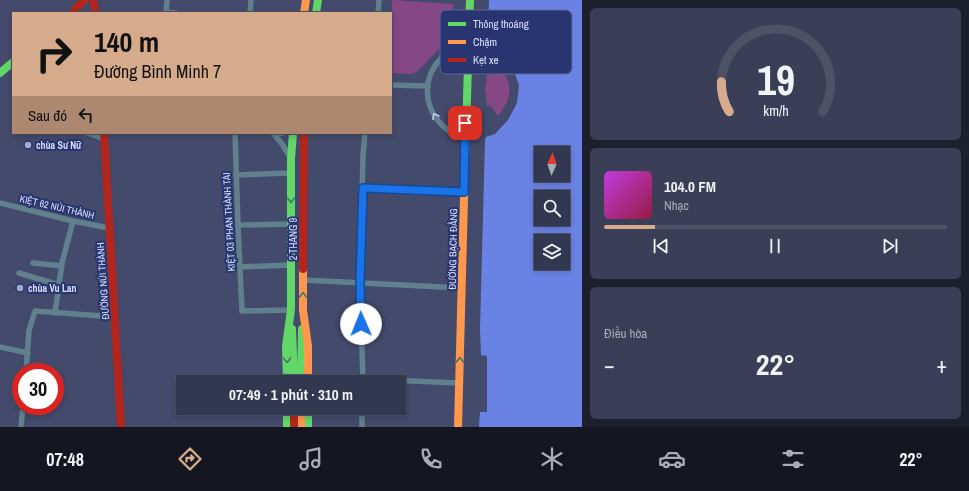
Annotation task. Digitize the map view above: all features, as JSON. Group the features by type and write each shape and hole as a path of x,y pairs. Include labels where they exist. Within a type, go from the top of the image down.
{"main road":[{"path":"73,12 84,0"},
{"path":"94,0 96,12"},
{"path":"304,12 306,0"},
{"path":"316,12 318,0"},
{"name":"ĐƯỜNG BẠCH ĐẰNG","path":"469,10 470,0"},
{"path":"0,73 12,63"},
{"name":"ĐƯỜNG BẠCH ĐẰNG","path":"458,427 466,74"},
{"name":"2 THANG 9","path":"293,134 291,159 291,310 297,345"},
{"name":"2 THANG 9","path":"297,345 303,310 304,280 304,134"},
{"name":"ĐƯỜNG NÚI THÀNH","path":"105,136 121,427"},
{"path":"287,375 286,346 291,310"},
{"path":"303,310 308,346 308,375"},
{"path":"295,375 297,345"},
{"path":"297,345 300,375"},
{"path":"287,415 287,427"},
{"path":"294,415 294,427"},
{"path":"301,415 301,427"},
{"path":"308,415 308,427"}],"street":[{"path":"166,12 167,0"},
{"path":"250,12 251,0"},
{"path":"378,12 379,0"},
{"path":"440,60 433,69 428,86 427,96 429,106 436,119 446,130 455,136 465,139"},
{"path":"392,85 428,86"},
{"path":"93,134 105,136"},
{"name":"KIỆT 03 PHAN THÀNH TÀI","path":"235,134 242,311 291,310"},
{"path":"275,134 291,159"},
{"path":"362,375 360,283 365,134"},
{"path":"236,175 291,173"},
{"path":"363,188 464,192"},
{"name":"KIỆT 62 NÚI THÀNH","path":"0,203 73,221 109,228"},
{"path":"55,314 62,266 73,221"},
{"path":"238,225 291,224"},
{"path":"33,263 62,266"},
{"path":"240,267 291,265"},
{"path":"19,273 59,286"},
{"path":"304,280 462,288"},
{"path":"27,363 29,330 34,311 55,314 115,317"},
{"path":"0,347 28,353"},
{"path":"406,381 459,383"},
{"path":"20,427 22,415"},
{"path":"362,415 362,427"}],"shaded area":[{"path":"392,0 453,4 453,10 440,10 440,48 419,70 414,73 392,73"},
{"path":"505,74 509,85 506,103 498,116 490,105 487,106 485,90 487,75"}],"water":[{"path":"489,0 582,0 582,427 479,427 480,412 487,412 487,356 481,355 480,329 485,140 486,137 495,134 508,120 517,103 519,85 515,74 572,74 572,10 489,10"}],"traffic: fast":[{"path":"316,12 318,0"},
{"path":"470,0 470,10"},
{"path":"0,73 12,63"},
{"path":"464,198 468,74"},
{"path":"287,375 286,346 291,310 291,159 293,134"},
{"path":"292,329 294,375"},
{"path":"301,375 302,329"},
{"path":"287,415 287,427"},
{"path":"308,415 308,427"}],"traffic: slow":[{"path":"304,12 306,0"},
{"path":"458,427 464,198"},
{"path":"303,269 303,310 308,346 308,375"},
{"path":"301,415 301,427"}],"traffic: jam":[{"path":"73,12 84,0"},
{"path":"93,0 96,12"},
{"path":"104,134 121,427"},
{"path":"303,269 304,134"},
{"path":"294,415 294,427"}],"place":[{"name":"chùa Sư Nữ","path":"28,145"},
{"name":"chùa Vu Lan","path":"20,288"}],"route":[{"path":"361,324 360,283 363,188 464,192 465,123"}]}
